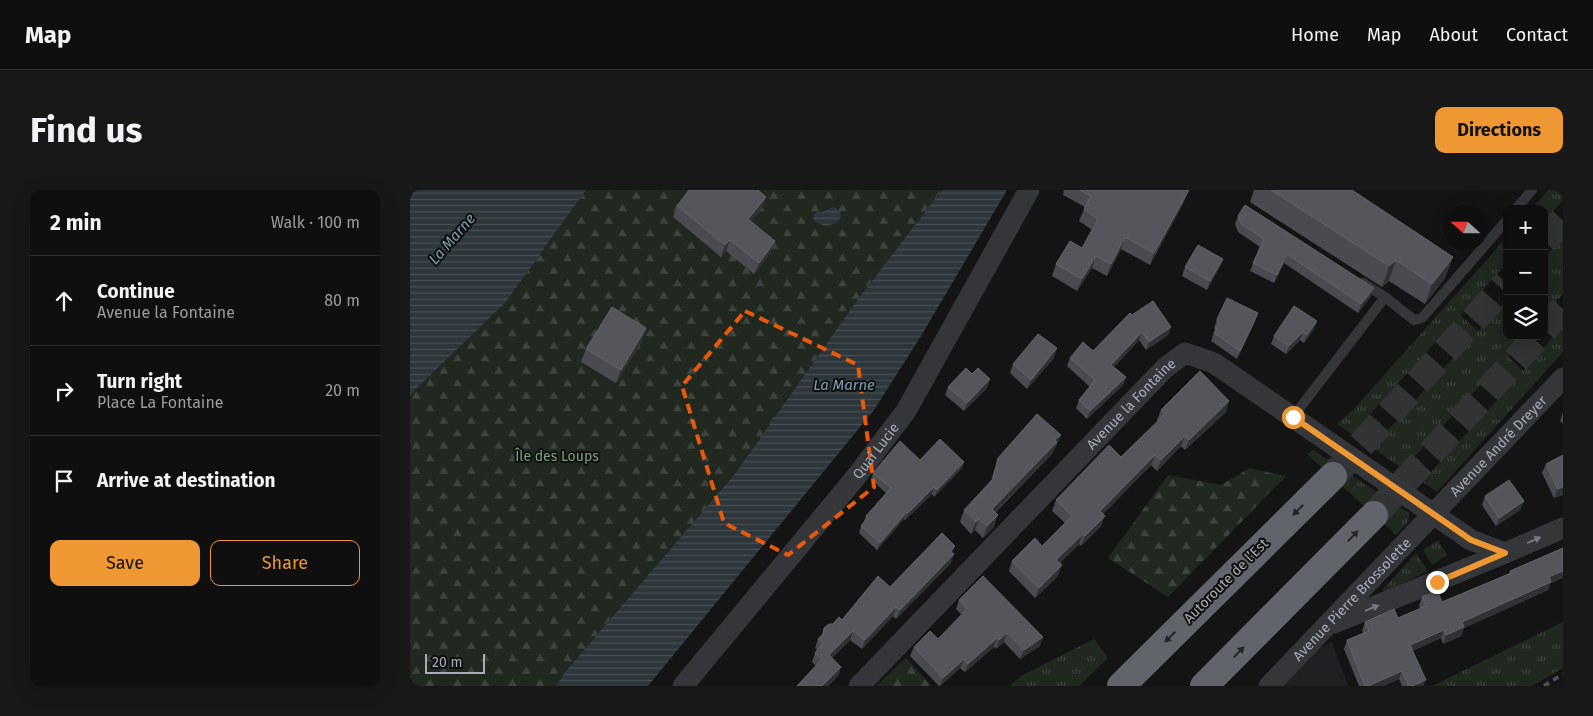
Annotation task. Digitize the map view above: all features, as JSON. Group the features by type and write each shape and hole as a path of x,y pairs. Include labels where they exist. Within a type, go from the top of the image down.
{"highway":[{"name":"Autoroute de l’Est","path":"1120,686 1332,476"},
{"path":"1204,686 1374,515"}],"street":[{"name":"Quai Lucie","path":"683,686 855,478 906,412 1029,190"},
{"name":"Avenue la Fontaine","path":"859,686 1165,368 1185,353 1214,363 1471,540 1505,553"},
{"name":"Avenue André Dreyer","path":"1435,514 1563,378"},
{"name":"Avenue Pierre Brossolette","path":"1269,686 1435,514"},
{"path":"1327,626 1563,528"}],"lane":[{"path":"1519,205 1532,190"},
{"path":"1352,276 1385,297 1414,320 1422,318 1503,225"},
{"path":"1293,417 1385,297"}],"highlighted area":[{"path":"745,311 858,365 874,487 788,555 724,523 682,386"}],"shaded area":[{"path":"1332,642 1348,686 1282,686 1320,647"}],"green space":[{"name":"Île des Loups","path":"586,190 942,190 858,299 734,475 565,672 556,686 410,686 410,395 506,302"},
{"path":"1548,190 1563,190 1563,200 1549,216 1563,228 1563,294 1548,311 1548,253 1558,242 1548,233 1548,205 1535,205"},
{"path":"1503,241 1503,267 1460,315 1478,331 1503,303 1503,340 1522,340 1508,356 1523,371 1563,326 1563,352 1437,492 1337,424 1353,410","holes":["1449,327 1468,342 1388,430 1370,414","1495,369 1512,384 1431,472 1415,456"]},
{"path":"1313,450 1409,513 1409,521 1396,535 1307,454"},
{"path":"1250,468 1286,476 1168,597 1108,558 1168,475 1221,485"},
{"path":"1438,540 1447,555 1432,565 1423,550"},
{"path":"1416,553 1428,571 1384,592 1383,589"},
{"path":"1563,622 1563,668 1532,686 1432,686"},
{"path":"1094,639 1108,658 1079,686 1010,686 1021,676"},
{"path":"906,658 932,686 876,686"}],"water":[{"name":"La Marne","path":"414,190 586,190 506,302 410,395 410,195"},
{"name":"La Marne","path":"942,190 1007,190 921,336 874,410 648,686 556,686 565,672 734,475 858,299"},
{"path":"834,207 839,210 841,216 837,223 825,226 814,221 815,213 824,212"}],"building":[{"path":"689,190 758,190 766,197 748,219 775,241 759,263 730,240 725,245 677,206"},
{"path":"1080,190 1189,190 1154,253 1125,237 1111,264 1096,256 1082,279 1056,264 1070,241 1082,248 1098,219 1084,209 1091,196"},
{"path":"1271,190 1352,190 1453,257 1432,284 1396,260 1389,266"},
{"path":"1245,205 1374,288 1361,304 1287,254 1277,275 1253,263 1264,239 1241,224 1238,216"},
{"path":"1198,245 1223,259 1210,281 1185,267"},
{"path":"1227,298 1258,313 1240,351 1214,333 1219,323 1217,319"},
{"path":"1153,301 1171,327 1149,342 1142,332 1111,365 1126,377 1090,411 1079,400 1095,380 1070,358 1083,342 1093,351 1130,313 1132,315"},
{"path":"1294,306 1317,321 1307,335 1303,332 1289,346 1274,336"},
{"path":"612,307 646,328 621,370 586,349"},
{"path":"1038,334 1057,348 1031,380 1013,364"},
{"path":"966,368 972,374 978,368 990,379 967,403 948,387"},
{"path":"1200,371 1229,401 1189,440 1185,436 1161,460 1155,455 1100,511 1105,516 1085,536 1083,534 1056,560 1062,565 1039,588 1012,561 1035,538 1042,546 1072,516 1056,500 1109,445 1121,457 1165,414 1161,410"},
{"path":"1037,414 1061,435 1055,440 1057,442 992,509 998,515 987,526 979,519 976,522 964,510 993,479 998,458"},
{"path":"940,439 964,462 937,490 934,487 907,512 880,543 861,526 868,518 866,516 891,488 873,473 900,441 920,460"},
{"path":"1563,455 1563,487 1558,489 1546,464"},
{"path":"1509,480 1524,501 1499,518 1485,496"},
{"path":"942,533 955,546 950,551 954,554 900,610 896,607 865,640 853,631 829,655 841,667 822,686 797,686 822,659 815,653 823,643 818,639 823,634 824,628 829,624 833,624 839,617 842,620 878,576 890,587"},
{"path":"1563,548 1563,571 1549,577 1551,582 1462,622 1464,627 1446,635 1444,630 1410,645 1426,680 1409,686 1402,671 1365,686 1347,640 1369,631 1365,622 1394,609 1398,618 1426,606 1422,597 1437,590 1442,602 1511,573 1510,571"},
{"path":"983,576 1043,637 1024,650 1007,633 999,640 997,638 968,664 964,659 943,678 914,647 930,631 938,639 967,609 959,600"}],"tunnel":[{"path":"1548,237 1563,220"},
{"path":"1333,476 1503,287"},
{"path":"1548,325 1563,309"},
{"path":"1374,515 1534,340"}],"railway":[{"path":"1544,686 1563,674"}],"route":[{"path":"1293,417 1471,540 1505,553 1437,582"}]}
